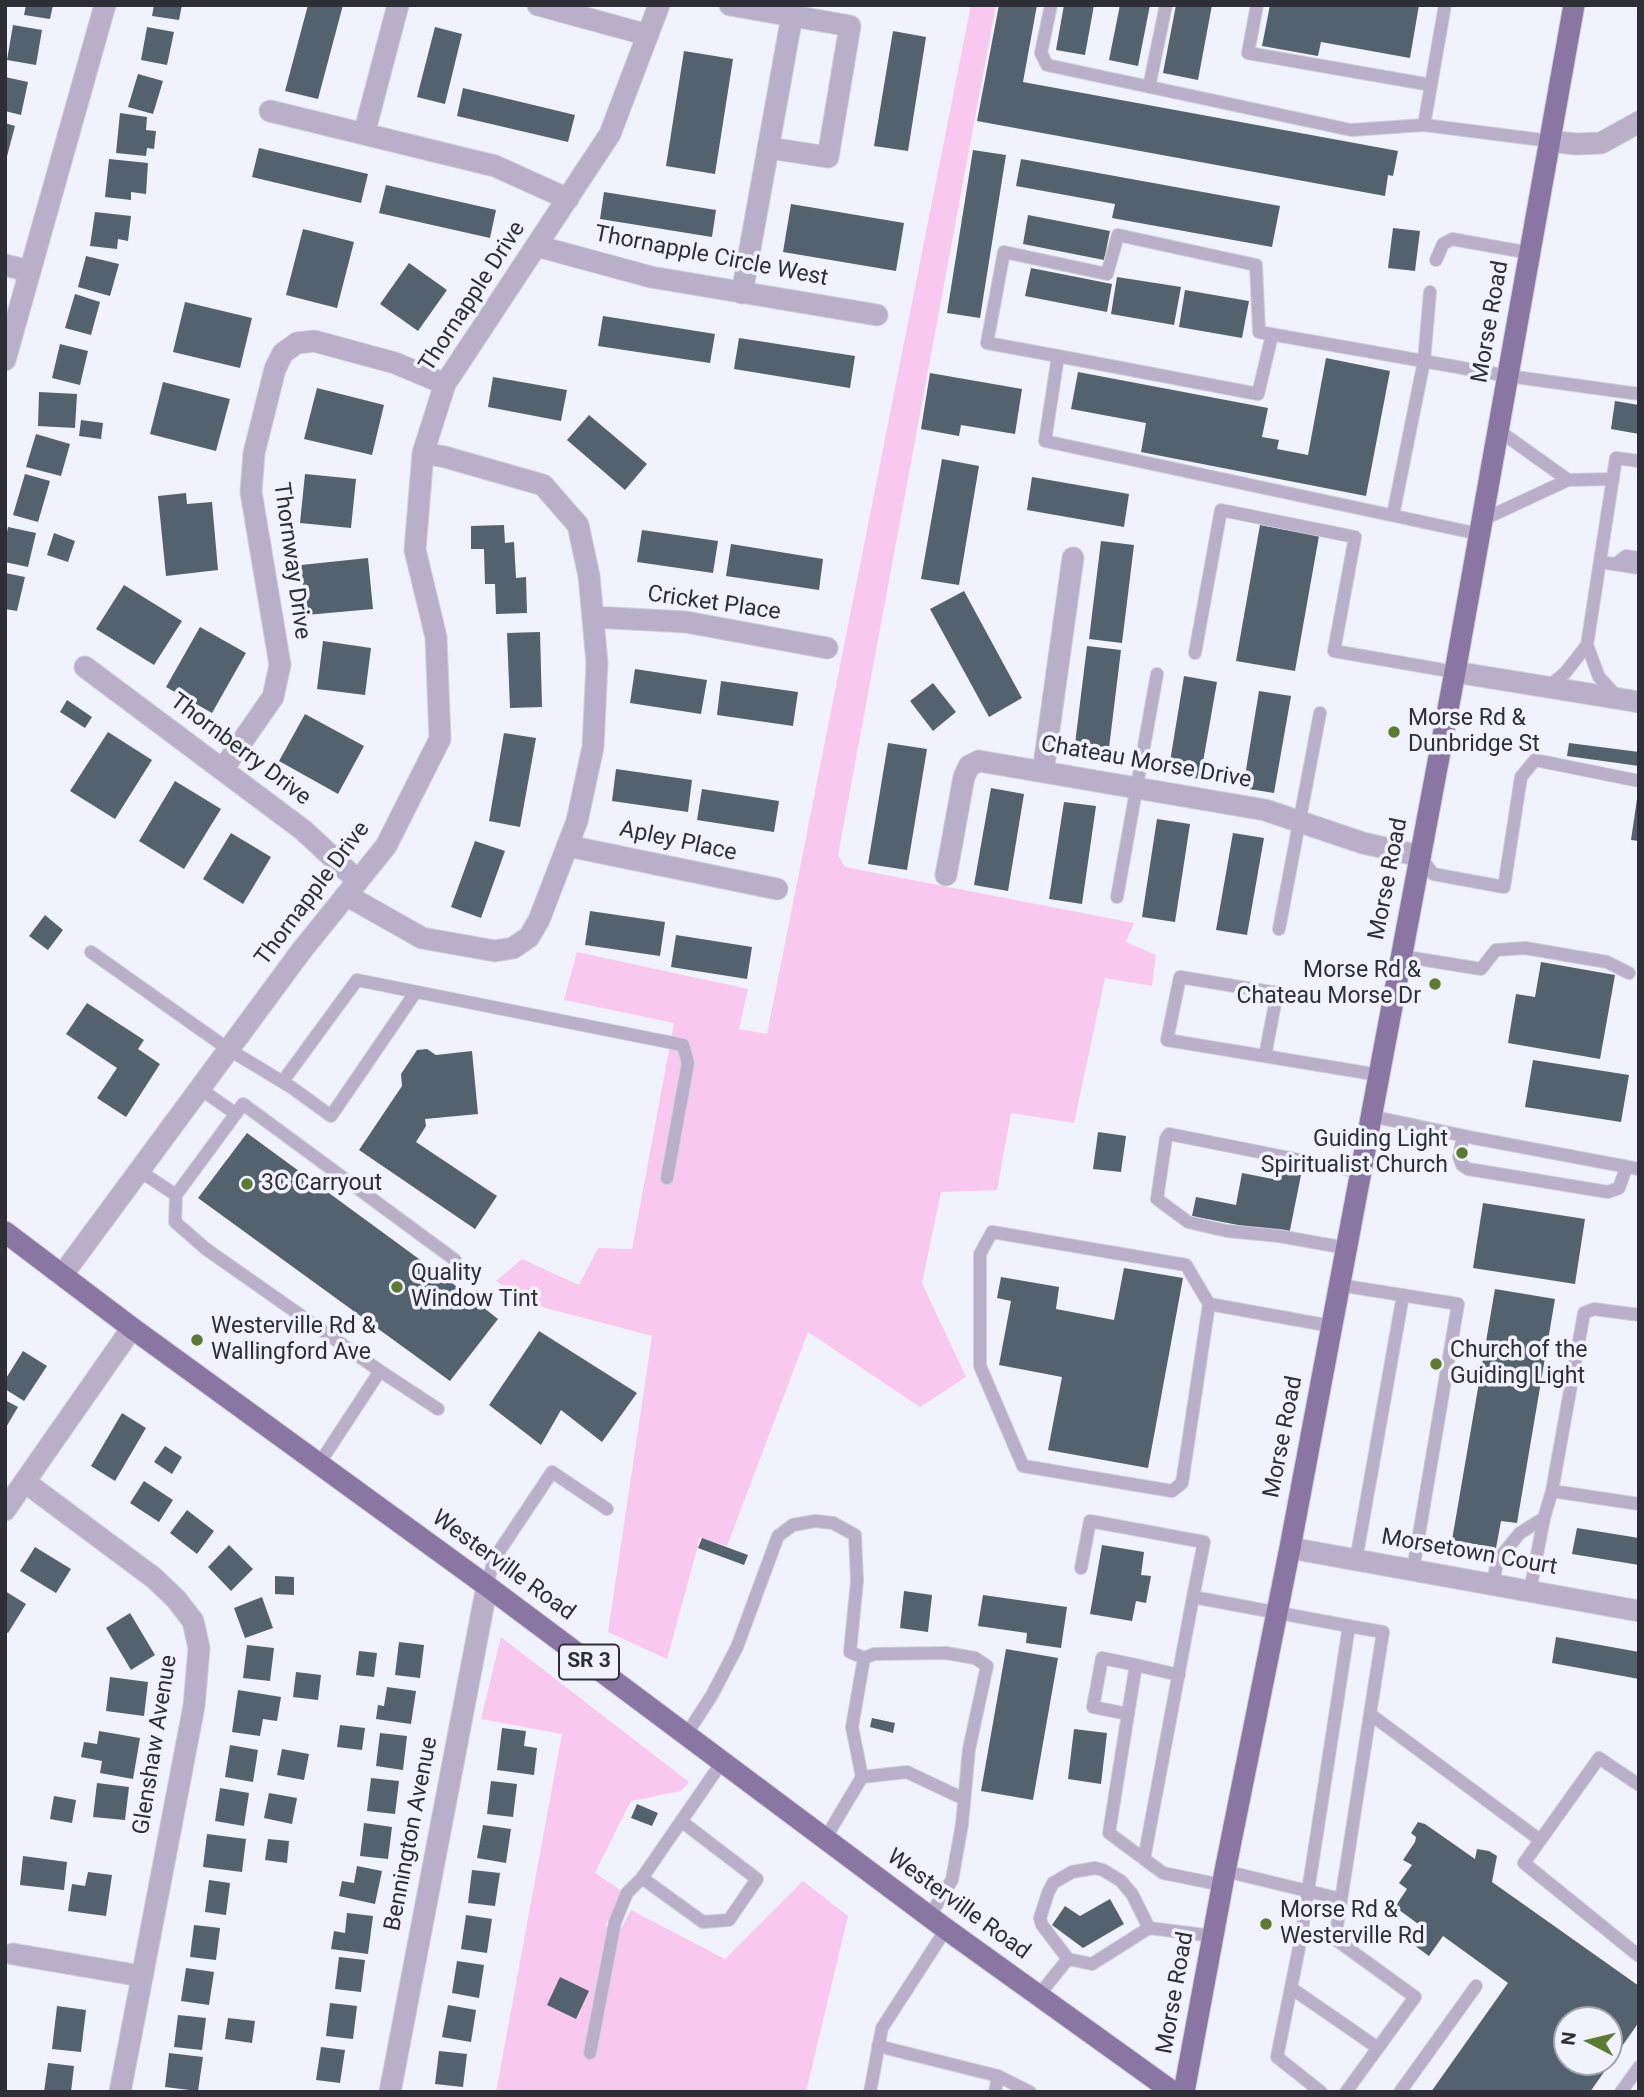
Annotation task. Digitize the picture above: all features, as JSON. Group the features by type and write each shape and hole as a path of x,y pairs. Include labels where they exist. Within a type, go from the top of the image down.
{"main road":[{"name":"Morse Road","path":"1184,2092 1290,1548 1455,671 1574,5"},
{"name":"Westerville Road","path":"5,1232 132,1328 487,1586 937,1923 1173,2092"}],"street":[{"path":"5,360 105,5"},
{"path":"364,134 398,5"},
{"path":"538,5 648,35"},
{"name":"Thornapple Drive","path":"63,1274 228,1049 386,846 439,739 436,637 415,550 423,453 445,384 610,134 659,5"},
{"path":"730,5 850,26 828,157 769,148"},
{"path":"742,293 792,16"},
{"path":"270,111 495,166 568,199"},
{"path":"1549,141 1601,143 1639,122"},
{"name":"Thornapple Circle West","path":"537,246 652,277 877,315"},
{"path":"5,265 29,271"},
{"name":"Thornway Drive","path":"223,769 273,697 280,665 250,492 254,453 275,369 283,354 297,343 314,341 395,363 445,384"},
{"name":"Thornberry Drive","path":"85,667 303,830 352,888 422,938 495,951 513,948 529,937 568,846 577,821 593,747 597,663 589,576 578,525 543,485 423,453"},
{"path":"1043,772 1073,558"},
{"name":"Cricket Place","path":"593,617 686,622 827,648"},
{"path":"1455,671 1629,701"},
{"name":"Chateau Morse Drive","path":"946,875 964,777 969,766 979,761 1265,810 1363,844 1420,856"},
{"name":"Apley Place","path":"568,846 777,890"},
{"path":"5,1510 132,1328"},
{"name":"Glenshaw Avenue","path":"25,1482 154,1578 176,1599 193,1621 199,1648 194,1706 120,2092"},
{"name":"Morsetown Court","path":"1290,1548 1639,1611"},
{"name":"Bennington Avenue","path":"390,2092 487,1586"},
{"path":"13,1954 141,1976"}],"lane":[{"path":"1051,5 1041,53 1047,65 1351,130 1424,125 1549,141"},
{"path":"1149,87 1166,5"},
{"path":"1257,5 1248,53 1432,85"},
{"path":"1424,125 1446,5"},
{"path":"1272,335 1258,394 987,343 1004,252 1107,274 1118,236 1256,265 1259,332 1508,376 1639,394"},
{"path":"1436,260 1443,244 1452,239 1530,253"},
{"path":"1393,515 1424,361 1430,292"},
{"path":"1058,356 1045,441 1393,515 1481,527 1568,480 1613,479"},
{"path":"1498,430 1568,480"},
{"path":"1548,687 1565,673 1587,645 1613,479 1627,459 1639,467"},
{"path":"1195,653 1221,510 1355,537 1334,650 1455,671"},
{"path":"1616,564 1626,556 1639,558"},
{"path":"1601,562 1639,568"},
{"path":"1587,645 1599,677 1629,701"},
{"path":"1117,897 1157,674"},
{"path":"1279,929 1320,713"},
{"path":"1420,856 1433,874 1504,887 1521,776 1535,760 1639,781"},
{"path":"1401,956 1481,969 1496,950 1525,948 1607,962 1629,973"},
{"path":"91,952 228,1049 283,1082 331,1116 415,993"},
{"path":"1265,1056 1277,993 1180,977 1167,1040 1378,1075"},
{"path":"283,1082 357,980 682,1045 688,1063 667,1178"},
{"path":"199,1088 236,1114"},
{"path":"438,1409 206,1249 175,1222 176,1195 243,1104 455,1260"},
{"path":"1371,1116 1632,1169 1619,1188 1608,1192 1468,1168 1462,1165 1459,1157 1463,1136"},
{"path":"1346,1248 1279,1236 1227,1231 1188,1222 1157,1199 1166,1138 1169,1134 1360,1172"},
{"path":"138,1170 176,1195"},
{"path":"1209,1304 1182,1483 1172,1491 1023,1466 980,1366 980,1254 992,1232 1186,1265 1209,1304 1331,1326"},
{"path":"1339,1285 1458,1304 1413,1570"},
{"path":"1356,1560 1403,1295"},
{"path":"1530,1591 1552,1491 1584,1313 1594,1310 1639,1315"},
{"path":"319,1464 380,1371"},
{"path":"487,1586 494,1559 552,1472 607,1508"},
{"path":"1552,1491 1639,1504"},
{"path":"1493,1584 1497,1560 1520,1533 1544,1518"},
{"path":"686,1735 712,1695 737,1647 778,1536 793,1525 814,1521 833,1523 855,1535 857,1581 850,1652 864,1658 874,1654 946,1653 975,1658 987,1666 969,1749 951,1880 937,1923 882,2028 870,2092"},
{"path":"1081,1568 1090,1521 1204,1542 1144,1859"},
{"path":"1193,1597 1382,1632 1335,1939 1415,1997 1346,2092"},
{"path":"1321,2092 1277,2057 1291,1988 1349,1626"},
{"path":"825,1839 862,1777 852,1727 864,1658"},
{"path":"1128,1714 1093,1707 1102,1658 1178,1675"},
{"path":"1136,1665 1109,1833 1163,1873 1224,1878 1341,1899"},
{"path":"1370,1714 1540,1840"},
{"path":"1639,1785 1599,1758 1524,1863 1639,1956"},
{"path":"590,2053 615,1922 627,1893 642,1878 722,1762"},
{"path":"862,1777 907,1772 964,1799"},
{"path":"642,1878 703,1922 729,1920 757,1879 681,1821"},
{"path":"1149,1928 1132,1894 1121,1881 1095,1868 1072,1872 1053,1883 1040,1918 1042,1925 1068,1959 1092,1964 1149,1928 1213,1936"},
{"path":"1038,1996 1068,1959"},
{"path":"1400,2092 1475,1986"},
{"path":"1291,1988 1378,2048"},
{"path":"878,2046 998,2076 1030,2092"},
{"path":"1629,2087 1639,2067"},
{"path":"995,2092 998,2076"}],"shaded area":[{"path":"971,5 996,5 838,855 845,867 1134,923 1126,942 1156,955 1152,986 1105,978 1074,1123 1011,1113 997,1190 941,1192 922,1283 966,1377 920,1407 808,1332 727,1546 700,1538 667,1659 608,1632 652,1336 531,1304 496,1281 522,1259 579,1285 598,1248 632,1249 674,1023 564,1000 577,952 748,989 739,1029 767,1034"},
{"path":"501,1637 689,1782 681,1791 631,1801 595,1873 622,1891 605,1926 619,1932 631,1910 725,1959 803,1881 848,1916 806,2092 496,2092 562,1734 481,1719"}],"building":[{"path":"26,5 53,5 50,19 24,15"},
{"path":"154,5 182,5 179,20 152,16"},
{"path":"308,5 343,5 318,99 285,91"},
{"path":"999,5 1037,5 1023,82 1398,151 1393,176 1388,175 1385,196 977,121"},
{"path":"1064,5 1094,5 1085,55 1056,50"},
{"path":"1120,5 1150,5 1138,66 1109,60"},
{"path":"1176,5 1212,5 1198,80 1163,73"},
{"path":"1270,5 1419,5 1410,58 1321,42 1318,56 1262,46"},
{"path":"13,25 42,30 36,65 7,60"},
{"path":"147,27 174,32 167,65 141,60"},
{"path":"435,27 462,34 445,104 417,97"},
{"path":"893,31 926,37 908,151 874,146"},
{"path":"684,51 733,59 715,174 666,166"},
{"path":"138,74 163,81 153,114 128,107"},
{"path":"5,77 28,82 21,115 5,111"},
{"path":"463,88 575,115 568,142 457,116"},
{"path":"120,113 147,117 146,130 156,131 154,149 147,148 146,156 116,153"},
{"path":"5,123 15,126 6,160 5,160"},
{"path":"259,148 368,174 361,203 252,177"},
{"path":"973,150 1006,155 980,318 947,313"},
{"path":"109,159 148,163 146,194 131,192 131,200 105,197"},
{"path":"1021,159 1280,206 1272,247 1112,218 1115,204 1016,186"},
{"path":"386,185 496,210 490,238 379,213"},
{"path":"604,192 716,210 712,237 600,219"},
{"path":"791,204 904,223 896,271 783,252"},
{"path":"95,212 131,216 128,241 118,239 117,249 90,246"},
{"path":"1028,215 1110,231 1104,260 1023,244"},
{"path":"1393,228 1420,231 1415,271 1388,268"},
{"path":"303,229 354,242 337,308 286,295"},
{"path":"86,256 119,264 110,296 78,287"},
{"path":"409,263 447,290 418,331 380,304"},
{"path":"1031,268 1112,284 1107,312 1025,296"},
{"path":"1117,277 1181,287 1174,325 1111,314"},
{"path":"1185,290 1249,301 1242,338 1179,327"},
{"path":"75,294 100,302 91,335 65,328"},
{"path":"185,302 252,318 240,368 173,352"},
{"path":"603,316 715,334 710,363 598,346"},
{"path":"739,338 855,356 850,388 734,369"},
{"path":"60,344 88,351 80,385 52,378"},
{"path":"1326,358 1390,371 1366,496 1141,452 1146,423 1071,409 1078,372 1268,408 1262,437 1279,440 1277,449 1308,455"},
{"path":"930,373 1022,389 1015,434 961,425 959,436 921,429"},
{"path":"493,377 567,390 561,421 488,407"},
{"path":"163,382 230,399 216,451 150,434"},
{"path":"317,388 384,405 372,455 304,439"},
{"path":"39,392 77,394 75,428 38,426"},
{"path":"1615,401 1639,405 1639,434 1611,429"},
{"path":"589,415 647,464 625,490 567,440"},
{"path":"81,420 103,423 101,439 79,436"},
{"path":"36,434 70,444 61,476 26,467"},
{"path":"942,459 979,466 959,585 921,579"},
{"path":"25,474 50,481 38,522 13,515"},
{"path":"305,474 356,479 351,528 300,523"},
{"path":"1032,477 1129,494 1124,527 1027,510"},
{"path":"186,493 187,504 212,502 218,570 166,576 158,496"},
{"path":"504,525 505,543 514,542 516,578 526,577 527,613 496,614 495,584 485,584 484,549 471,549 471,526"},
{"path":"1260,525 1319,536 1295,671 1236,661"},
{"path":"8,527 36,533 28,567 5,562"},
{"path":"642,530 718,541 713,573 637,562"},
{"path":"54,533 75,541 68,562 47,555"},
{"path":"1101,541 1134,545 1122,643 1089,639"},
{"path":"731,544 823,559 819,590 726,576"},
{"path":"368,558 373,609 306,615 301,565"},
{"path":"5,573 25,577 17,611 5,609"},
{"path":"124,585 182,621 154,665 96,629"},
{"path":"964,591 1022,698 989,717 930,609"},
{"path":"200,627 246,653 212,713 166,687"},
{"path":"540,632 542,707 510,708 507,633"},
{"path":"323,641 371,648 365,695 317,689"},
{"path":"1087,646 1121,650 1109,748 1075,744"},
{"path":"635,669 707,680 701,714 630,703"},
{"path":"1184,676 1217,682 1200,779 1168,774"},
{"path":"721,681 798,692 793,726 717,715"},
{"path":"933,683 956,712 933,731 910,701"},
{"path":"1259,691 1291,696 1274,793 1243,788"},
{"path":"67,700 92,717 85,728 60,712"},
{"path":"305,714 364,746 338,794 279,761"},
{"path":"108,732 152,760 115,819 70,791"},
{"path":"504,733 536,738 520,827 489,821"},
{"path":"888,743 927,749 907,870 868,864"},
{"path":"1569,743 1639,752 1639,766 1567,756"},
{"path":"616,769 692,780 688,812 612,801"},
{"path":"175,781 221,809 184,869 139,841"},
{"path":"991,788 1024,794 1008,891 974,885"},
{"path":"702,789 779,801 774,832 697,820"},
{"path":"1639,799 1639,841 1631,840"},
{"path":"1064,802 1096,806 1082,904 1049,899"},
{"path":"1157,819 1190,824 1175,922 1142,917"},
{"path":"231,833 271,857 243,904 203,879"},
{"path":"1233,833 1264,838 1247,935 1216,930"},
{"path":"475,841 505,851 481,918 451,907"},
{"path":"590,911 665,922 660,956 585,945"},
{"path":"45,915 63,930 48,950 29,936"},
{"path":"676,935 752,947 747,979 671,967"},
{"path":"1541,962 1615,975 1600,1059 1508,1043 1516,994 1535,997"},
{"path":"87,1003 144,1040 138,1049 160,1064 126,1117 97,1098 117,1068 66,1034"},
{"path":"427,1049 436,1055 472,1051 478,1114 425,1119 426,1126 416,1142 497,1196 475,1229 359,1150 402,1086 401,1074 417,1050"},
{"path":"1533,1060 1629,1075 1621,1122 1525,1107"},
{"path":"1098,1132 1126,1136 1121,1172 1093,1169"},
{"path":"247,1133 498,1319 450,1381 198,1198"},
{"path":"1275,1170 1301,1175 1289,1235 1192,1216 1196,1197 1236,1205 1242,1173 1273,1179"},
{"path":"1483,1203 1585,1219 1575,1284 1473,1268"},
{"path":"1124,1268 1183,1278 1148,1468 1048,1450 1062,1377 999,1365 1011,1301 997,1298 1001,1277 1059,1287 1056,1309 1114,1320"},
{"path":"1495,1289 1555,1299 1517,1523 1501,1521 1496,1548 1452,1540"},
{"path":"539,1331 637,1393 602,1442 561,1410 541,1445 489,1405"},
{"path":"23,1351 47,1366 24,1401 5,1389 5,1380"},
{"path":"5,1400 18,1407 5,1429"},
{"path":"122,1413 146,1428 115,1481 91,1466"},
{"path":"165,1446 182,1457 172,1474 154,1462"},
{"path":"144,1481 173,1500 159,1522 130,1503"},
{"path":"187,1510 214,1531 197,1554 170,1533"},
{"path":"1577,1528 1639,1538 1639,1565 1572,1554"},
{"path":"702,1538 748,1555 744,1565 698,1548"},
{"path":"229,1545 253,1569 231,1591 208,1567"},
{"path":"1102,1545 1144,1552 1141,1575 1151,1576 1146,1603 1136,1601 1132,1621 1090,1614"},
{"path":"35,1547 71,1569 56,1593 20,1571"},
{"path":"275,1576 294,1577 294,1595 275,1594"},
{"path":"5,1591 26,1604 8,1633 5,1631"},
{"path":"904,1591 932,1595 928,1632 900,1628"},
{"path":"983,1595 1067,1607 1061,1648 1026,1643 1027,1633 978,1626"},
{"path":"262,1597 273,1628 245,1638 234,1608"},
{"path":"130,1613 155,1655 131,1670 106,1628"},
{"path":"1556,1637 1639,1652 1639,1679 1552,1663"},
{"path":"399,1642 424,1645 420,1678 395,1675"},
{"path":"247,1645 274,1648 270,1681 243,1678"},
{"path":"1006,1649 1058,1658 1033,1800 981,1791"},
{"path":"359,1651 377,1653 374,1677 356,1675"},
{"path":"296,1672 321,1675 318,1700 293,1697"},
{"path":"110,1677 148,1682 144,1716 106,1711"},
{"path":"387,1687 416,1691 411,1724 376,1719 378,1705 384,1706"},
{"path":"238,1690 281,1697 277,1721 263,1719 260,1736 232,1732"},
{"path":"872,1718 895,1723 893,1733 870,1727"},
{"path":"340,1725 365,1728 362,1750 337,1747"},
{"path":"502,1728 526,1731 524,1746 537,1748 534,1775 497,1770"},
{"path":"1074,1729 1107,1733 1101,1784 1068,1779"},
{"path":"99,1731 140,1738 133,1779 100,1773 102,1761 81,1757 84,1742 97,1744"},
{"path":"380,1733 407,1736 403,1770 376,1766"},
{"path":"230,1745 258,1750 253,1782 225,1777"},
{"path":"282,1749 309,1754 304,1780 277,1775"},
{"path":"371,1778 399,1781 395,1814 367,1811"},
{"path":"491,1781 517,1784 513,1817 487,1814"},
{"path":"97,1783 129,1787 125,1820 93,1817"},
{"path":"220,1788 249,1793 244,1826 215,1821"},
{"path":"269,1793 297,1798 292,1824 264,1818"},
{"path":"54,1796 76,1800 72,1823 50,1819"},
{"path":"637,1804 658,1813 652,1826 631,1818"},
{"path":"1418,1822 1425,1824 1475,1859 1477,1849 1497,1856 1492,1882 1639,1986 1639,2022 1623,2045 1623,2006 1553,2006 1553,2076 1601,2076 1590,2092 1431,2092 1508,1983 1443,1936 1429,1956 1411,1943 1421,1926 1395,1907 1407,1889 1399,1883 1412,1865 1403,1860 1416,1837 1411,1833"},
{"path":"364,1823 392,1827 388,1859 360,1856"},
{"path":"483,1825 511,1829 506,1863 477,1858"},
{"path":"207,1834 246,1839 242,1872 203,1867"},
{"path":"268,1839 289,1841 287,1863 265,1860"},
{"path":"23,1856 67,1862 64,1890 20,1885"},
{"path":"357,1866 382,1871 375,1904 339,1896 342,1881 354,1883"},
{"path":"472,1870 500,1873 495,1906 468,1903"},
{"path":"88,1872 112,1875 106,1916 68,1911 72,1884 85,1886"},
{"path":"209,1880 230,1883 226,1915 205,1912"},
{"path":"1110,1899 1124,1924 1083,1948 1052,1925 1065,1906 1080,1916"},
{"path":"347,1913 373,1916 368,1954 331,1949 334,1931 345,1933"},
{"path":"466,1915 492,1919 487,1953 461,1949"},
{"path":"194,1925 220,1928 216,1960 190,1957"},
{"path":"339,1957 365,1960 361,1992 335,1989"},
{"path":"457,1961 484,1965 479,1998 452,1993"},
{"path":"186,1968 214,1972 209,2005 181,2001"},
{"path":"560,1977 589,1991 576,2019 547,2005"},
{"path":"330,2003 357,2006 353,2039 326,2036"},
{"path":"448,2005 476,2010 471,2042 442,2037"},
{"path":"57,2006 86,2010 81,2052 52,2049"},
{"path":"178,2015 206,2018 202,2050 174,2047"},
{"path":"228,2018 255,2021 252,2043 225,2039"},
{"path":"321,2047 345,2050 340,2083 316,2080"},
{"path":"439,2051 467,2054 463,2087 435,2084"},
{"path":"169,2053 203,2057 198,2091 165,2087"},
{"path":"48,2063 74,2066 71,2092 44,2092"}],"place":[{"name":"Morse Rd & Dunbridge St","path":"1394,732"},
{"name":"Morse Rd & Chateau Morse Dr","path":"1435,984"},
{"name":"Guiding Light Spiritualist Church","path":"1462,1153"},
{"name":"3C Carryout","path":"247,1184"},
{"name":"Quality Window Tint","path":"397,1287"},
{"name":"Westerville Rd & Wallingford Ave","path":"197,1340"},
{"name":"Church of the Guiding Light","path":"1436,1364"},
{"name":"Morse Rd & Westerville Rd","path":"1266,1924"}]}
